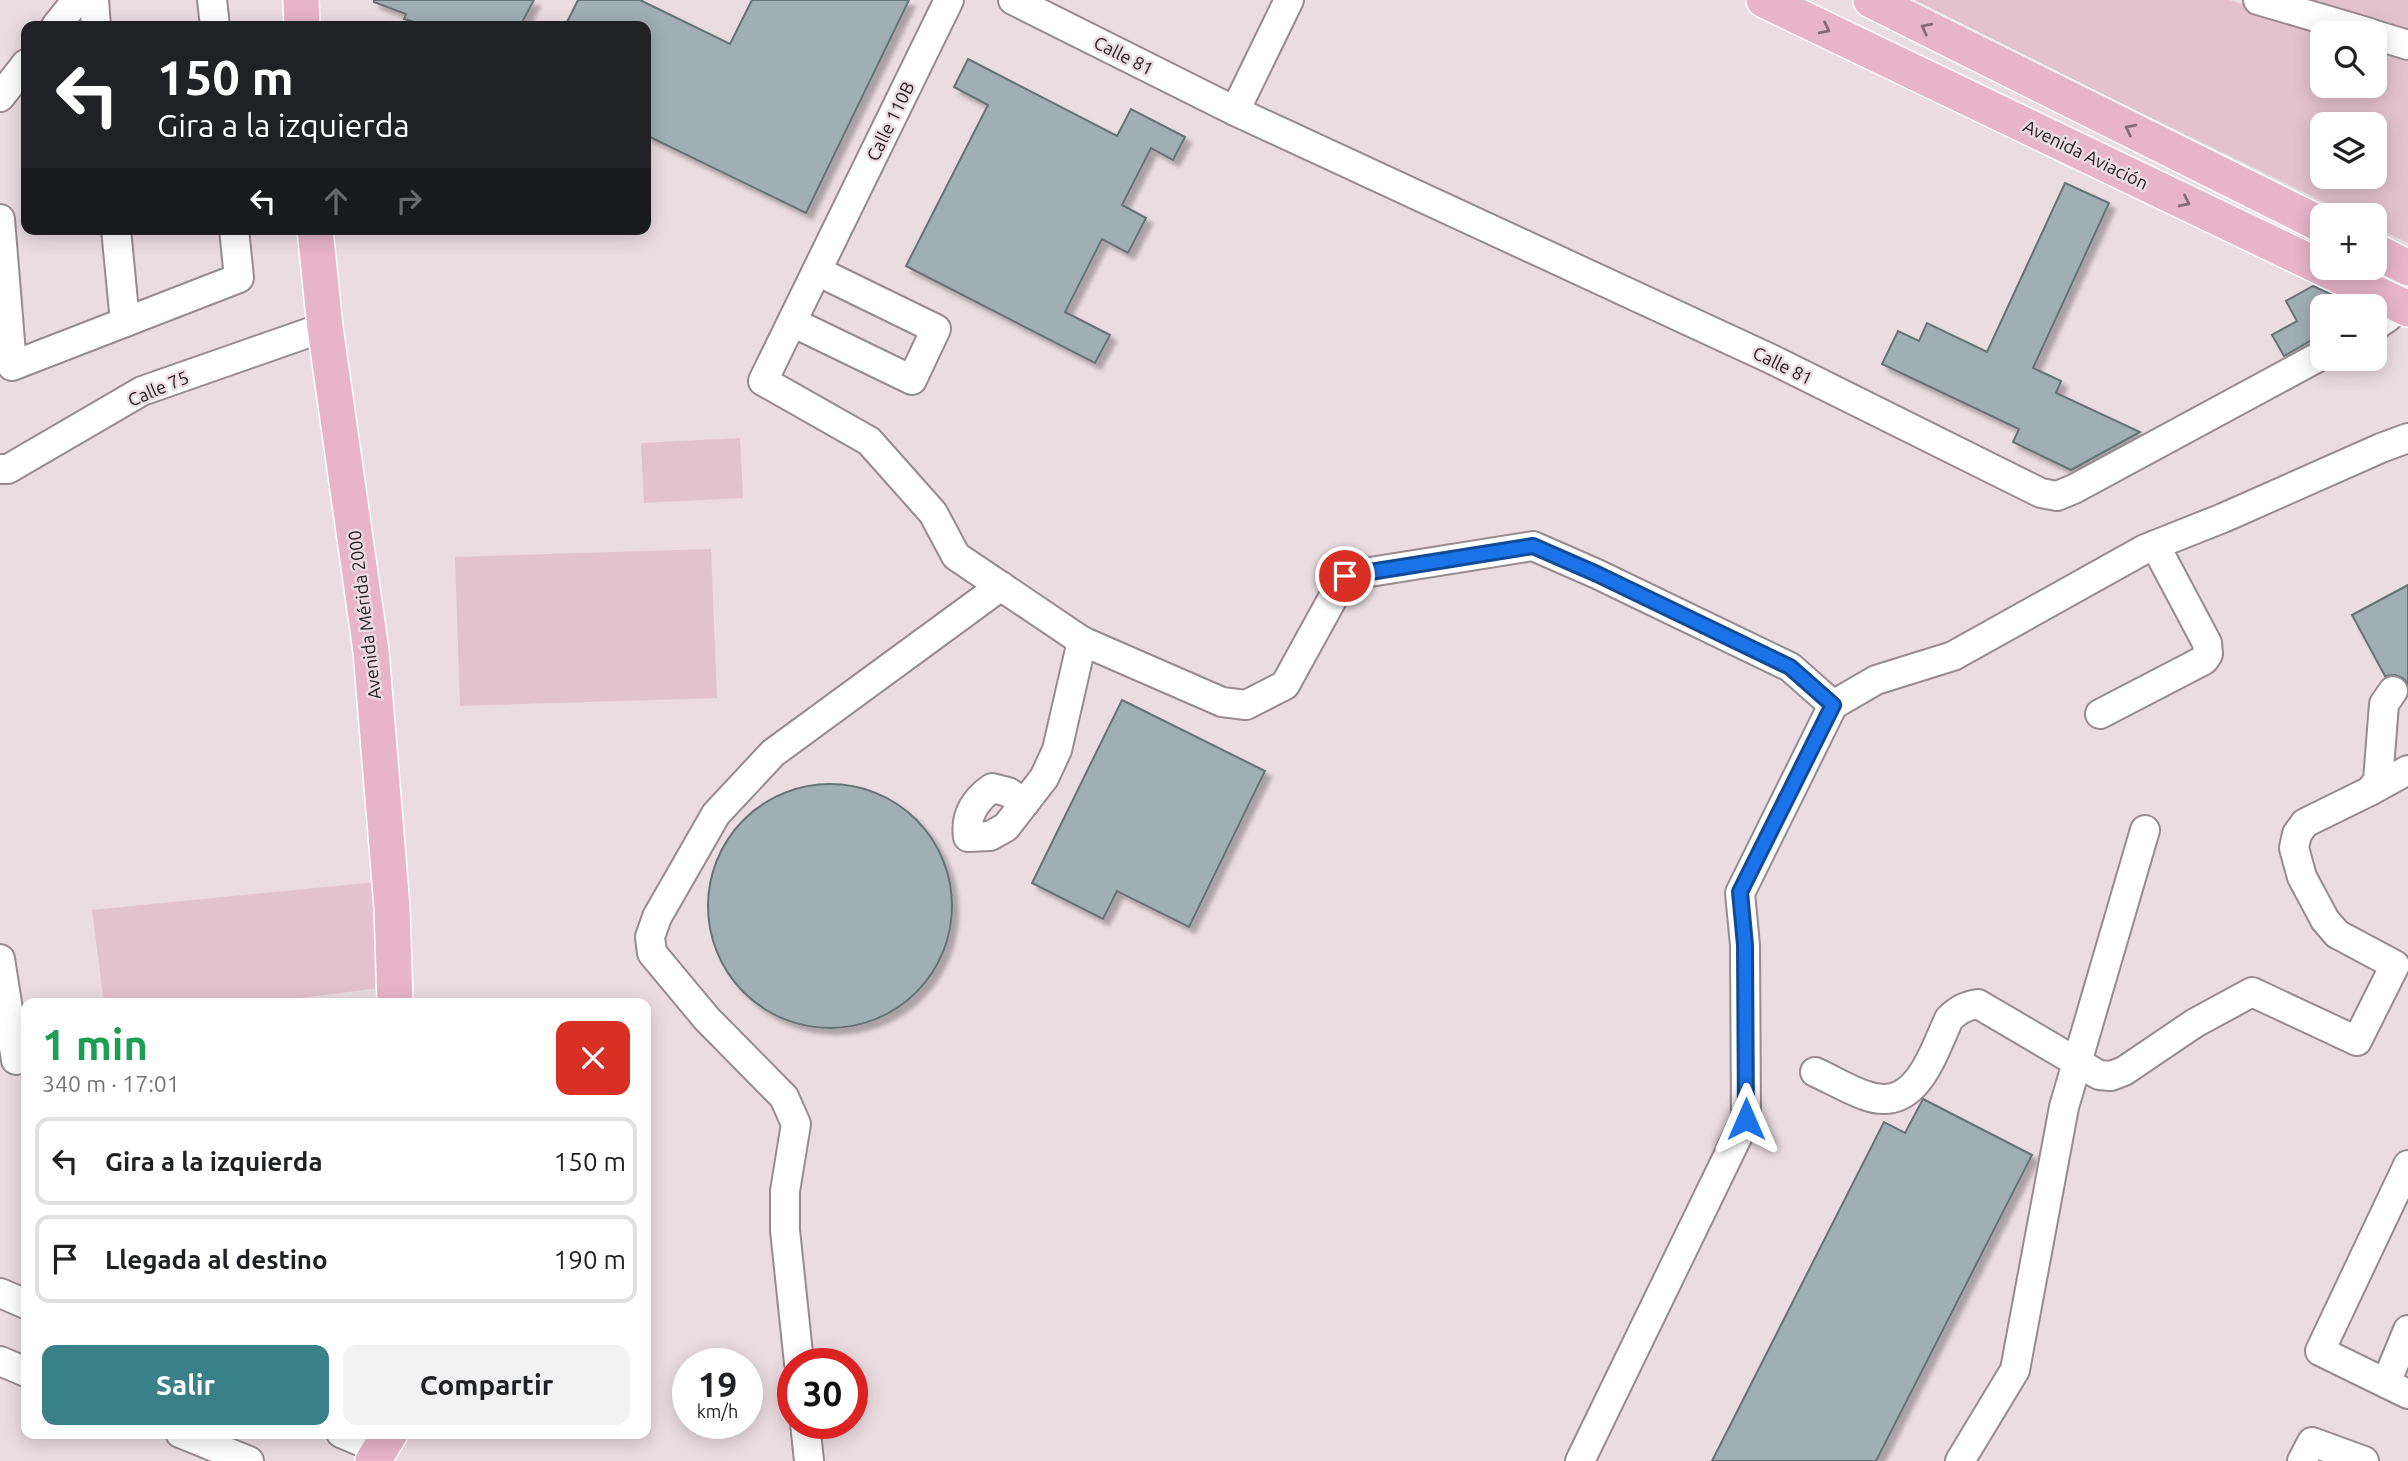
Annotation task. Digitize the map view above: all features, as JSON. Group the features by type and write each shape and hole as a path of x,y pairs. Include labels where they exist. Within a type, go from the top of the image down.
{"main road":[{"path":"301,0 302,21"},
{"name":"Avenida Aviación","path":"1764,0 2394,313"},
{"path":"1871,0 2310,219"},
{"name":"Avenida Mérida 2000","path":"316,235 325,327 371,652 392,907 395,998"},
{"path":"2387,257 2408,268"}],"street":[{"path":"60,21 77,0"},
{"path":"94,0 96,21"},
{"name":"Calle 110B","path":"949,0 763,381 870,441 933,513 956,556 1001,586"},
{"name":"Calle 81","path":"1013,0 1235,111 1769,358 2041,493 2057,496 2074,489 2310,361"},
{"path":"1235,111 1289,0"},
{"path":"2258,0 2328,21"},
{"path":"2387,39 2408,45"},
{"path":"0,97 21,70"},
{"path":"0,219 12,366 239,278 235,235"},
{"path":"117,235 125,322"},
{"path":"792,321 912,380 936,329 817,271"},
{"name":"Calle 75","path":"0,469 8,469 142,391 325,327"},
{"path":"2381,448 2408,428"},
{"path":"1580,1461 1746,1119 1745,945 1740,892 1833,705 1876,680 1953,656 2155,545 2408,438"},
{"path":"2100,714 2204,660 2207,654 2207,643 2155,545"},
{"path":"797,1348 785,1230 785,1191 796,1124 785,1097 707,1019 652,953 650,937 657,917 716,814 773,753 1001,586 1082,641 1222,702 1246,705 1285,685 1345,576 1533,546 1790,667 1833,705"},
{"path":"1025,803 1044,778 1056,750 1082,641"},
{"path":"2370,790 2378,781 2384,704 2393,691"},
{"path":"1815,1072 1866,1096 1883,1100 1908,1092 1919,1082 1950,1019 1957,1011 1978,1004 2099,1075 2111,1076 2124,1071 2195,1023 2252,992 2357,1041 2395,965 2337,934 2325,920 2302,877 2294,848 2297,834 2305,823 2408,770"},
{"path":"1960,1461 2015,1370 2064,1107 2145,830"},
{"path":"0,959 14,1060"},
{"path":"2408,1166 2320,1351 2397,1388 2408,1330"},
{"path":"0,1293 21,1302"},
{"path":"0,1361 21,1370"},
{"path":"195,1439 249,1461"},
{"path":"352,1439 374,1451"},
{"path":"807,1439 809,1461"},
{"path":"2302,1461 2312,1442 2364,1461"}],"shaded area":[{"path":"1909,0 2229,0 2310,23 2310,98 2387,98 2387,46 2408,52 2408,243 2387,233 2387,203 2326,203"},
{"path":"2297,0 2408,0 2408,32 2387,26 2387,21 2370,21"},
{"path":"740,438 743,498 644,503 641,443"},
{"path":"711,549 717,698 460,706 455,557"},
{"path":"376,882 380,988 301,998 103,998 92,910"}],"building":[{"path":"534,0 523,21 411,21 404,19 406,14 374,2"},
{"path":"578,0 640,0 730,44 752,0 909,0 806,213 651,137 651,21 568,21"},
{"path":"968,59 1117,136 1131,109 1185,137 1173,160 1151,148 1122,205 1146,218 1128,253 1102,239 1065,312 1110,335 1095,363 906,266 988,105 954,87"},
{"path":"2065,183 2109,203 2033,368 2061,381 2056,393 2140,432 2071,470 2013,442 2019,429 1882,364 1898,331 1919,341 1927,323 1987,352"},
{"path":"2313,286 2331,294 2310,294 2310,341 2284,356 2272,335 2297,321 2286,301"},
{"path":"2408,585 2408,684 2395,675 2385,676 2352,615"},
{"path":"1122,700 1265,771 1189,927 1117,891 1103,919 1032,883"},
{"path":"818,784 842,784 888,798 924,828 943,859 950,882 950,930 938,964 908,1000 888,1014 865,1023 842,1028 818,1028 772,1014 736,984 722,964 713,941 708,918 708,894 722,848 752,812 772,798 795,789"},
{"path":"1923,1099 2032,1155 1876,1461 1712,1461 1884,1122 1905,1133"}],"route":[{"path":"1345,576 1533,546 1790,667 1833,705 1740,892 1745,945 1746,1119"}]}
